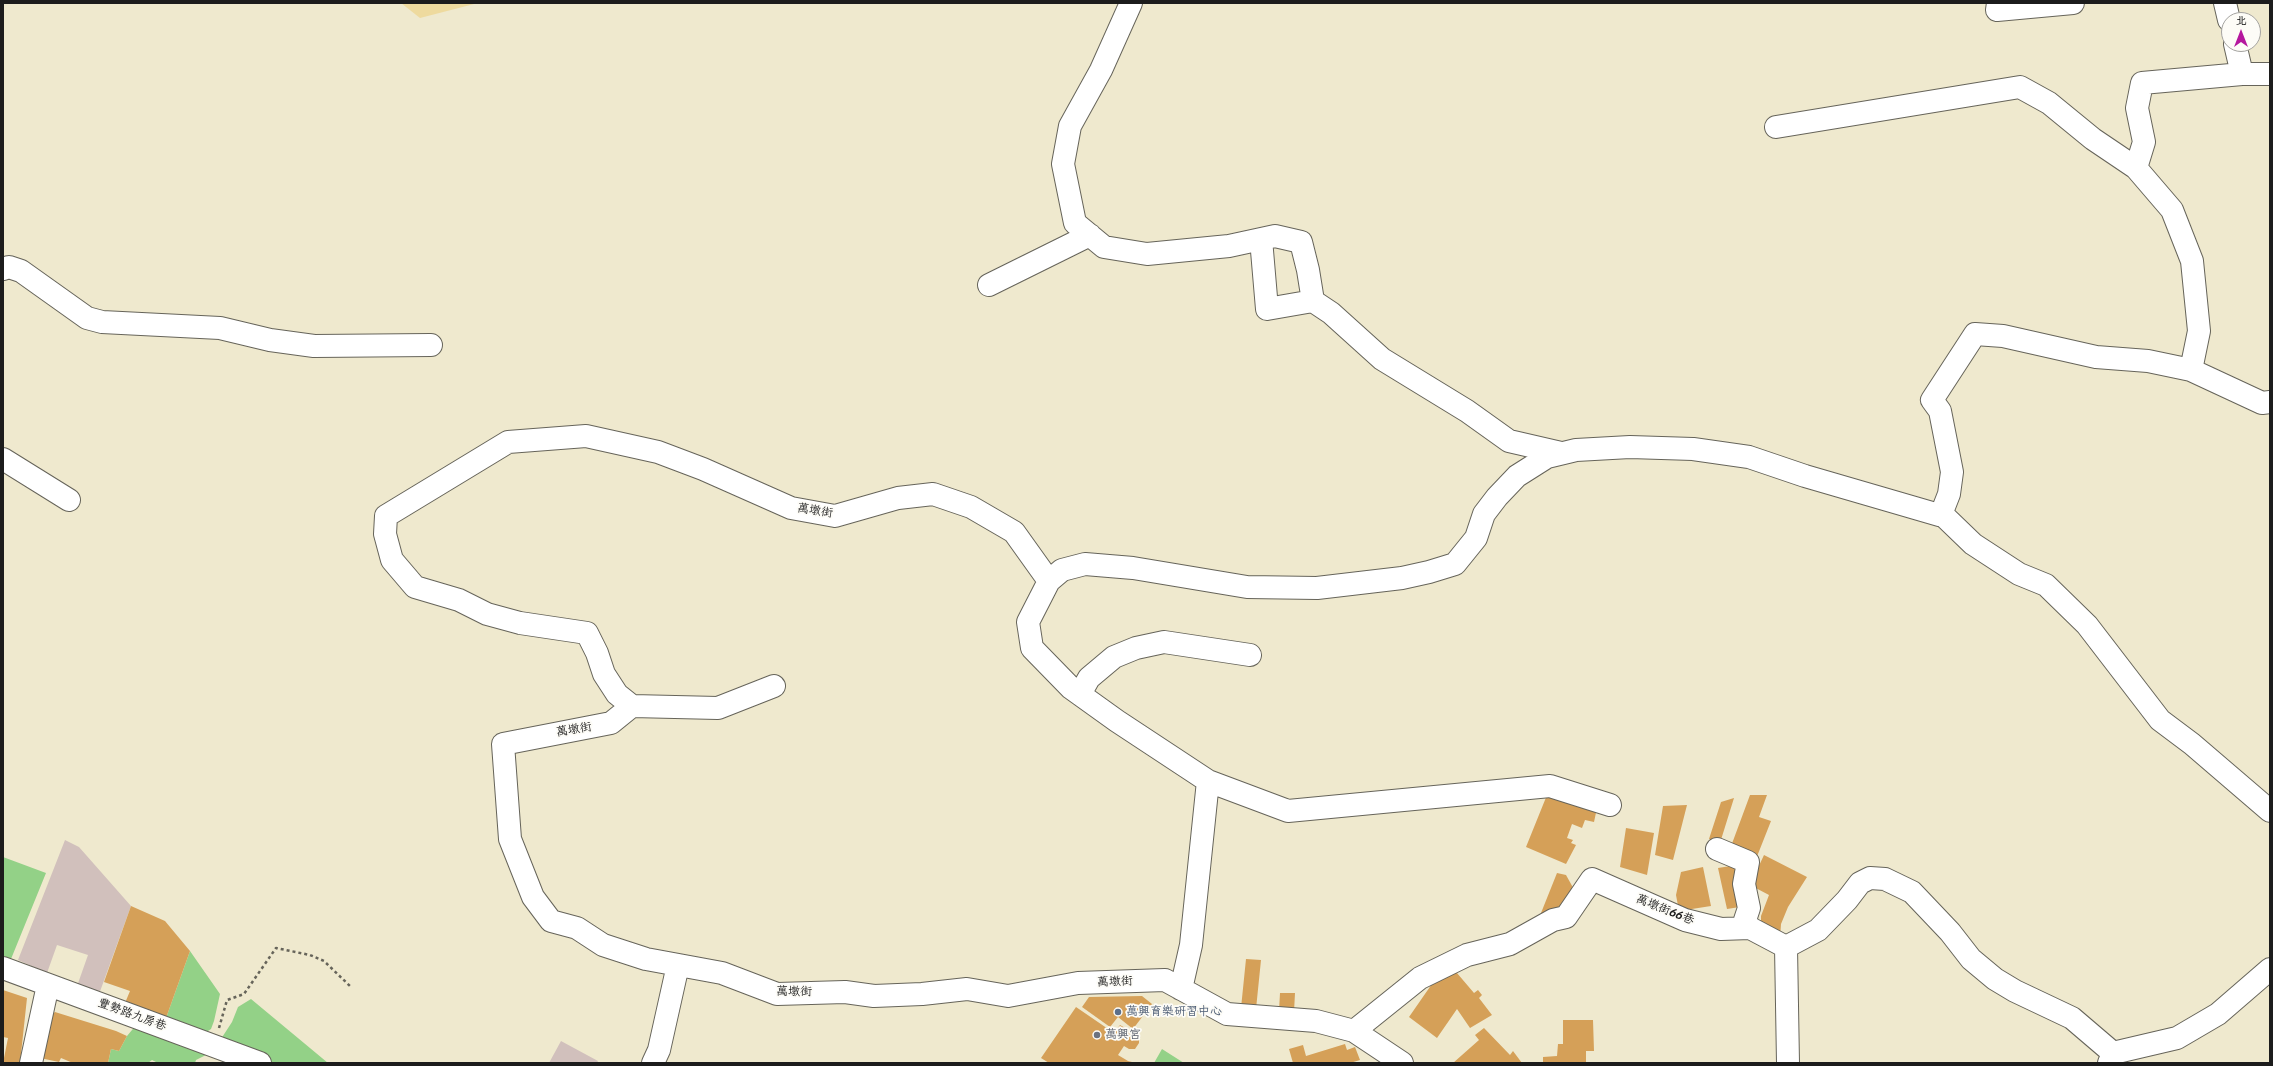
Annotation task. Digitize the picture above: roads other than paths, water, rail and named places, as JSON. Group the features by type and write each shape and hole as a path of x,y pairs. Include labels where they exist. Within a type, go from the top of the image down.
{"street":[{"path":"1131,3 1101,70 1070,126 1064,164 1067,188 1075,223 1104,247 1147,254 1229,246 1275,236 1301,242 1308,270 1313,301 1382,359 1467,411 1510,441 1562,453"},
{"path":"1998,3 1997,10 2073,3"},
{"path":"2237,52 2242,74"},
{"path":"2136,168 2144,142 2137,108 2142,83 2242,74 2270,74"},
{"path":"1776,127 2020,87 2049,103 2093,139 2136,168 2172,210 2192,261 2199,331 2191,370"},
{"path":"990,285 1090,235"},
{"path":"1261,239 1267,309 1313,301"},
{"path":"3,269 9,267 21,271 86,318 102,322 220,328 270,340 314,346 431,345"},
{"path":"1610,805 1550,786 1288,811 1208,781 1116,721 1080,694 1032,648 1028,622 1049,581 1062,570 1085,564 1134,568 1200,580 1255,587 1317,588 1402,578 1455,564 1476,538 1484,514 1496,497 1517,476 1547,457 1576,450 1630,447 1693,449 1749,457 1805,476 1939,515 1942,512 1949,494 1952,472 1940,411 1932,400 1975,334 2003,336 2096,357 2148,362 2191,370 2262,403 2270,402"},
{"name":"萬墩街","path":"1049,581 1014,532 971,507 933,494 898,498 835,516 791,508 703,469 658,452 586,436 508,442 386,516 385,534 392,560 415,587 459,600 487,614 520,623 587,633 597,653 604,674 617,694 632,706 611,723 503,744 510,839 533,897 551,921 577,928 603,945 646,959 722,973 777,994 846,992 874,996 922,994 967,989 1008,996 1078,983 1165,980 1227,1014 1316,1021 1354,1031 1402,1063"},
{"path":"3,459 68,500"},
{"path":"1945,517 1973,544 2019,574 2046,585 2087,625 2160,720 2192,744 2270,811"},
{"path":"1080,694 1089,678 1114,657 1143,646 1164,642 1250,655"},
{"path":"632,706 718,708 774,686"},
{"path":"1181,989 1191,945 1208,781"},
{"path":"1717,849 1748,862 1744,884 1749,908 1745,920 1750,928"},
{"path":"1788,1063 1786,947 1818,930 1847,900 1860,883 1870,878 1885,879 1912,892 1950,932 1971,959 1994,978 2015,991 2072,1018 2111,1058 2177,1038 2218,1014 2270,969"},
{"name":"萬墩街66巷","path":"1354,1031 1420,978 1467,955 1510,944 1553,920 1566,917 1592,879 1685,920 1721,929 1750,928 1786,947"},
{"path":"653,1063 659,1050 678,965"},
{"name":"豐勢路九房巷","path":"3,968 260,1063"},
{"path":"31,1063 48,985"}],"place":[{"name":"萬興育樂研習中心","path":"1118,1012"},
{"name":"萬興宮","path":"1097,1035"}]}
